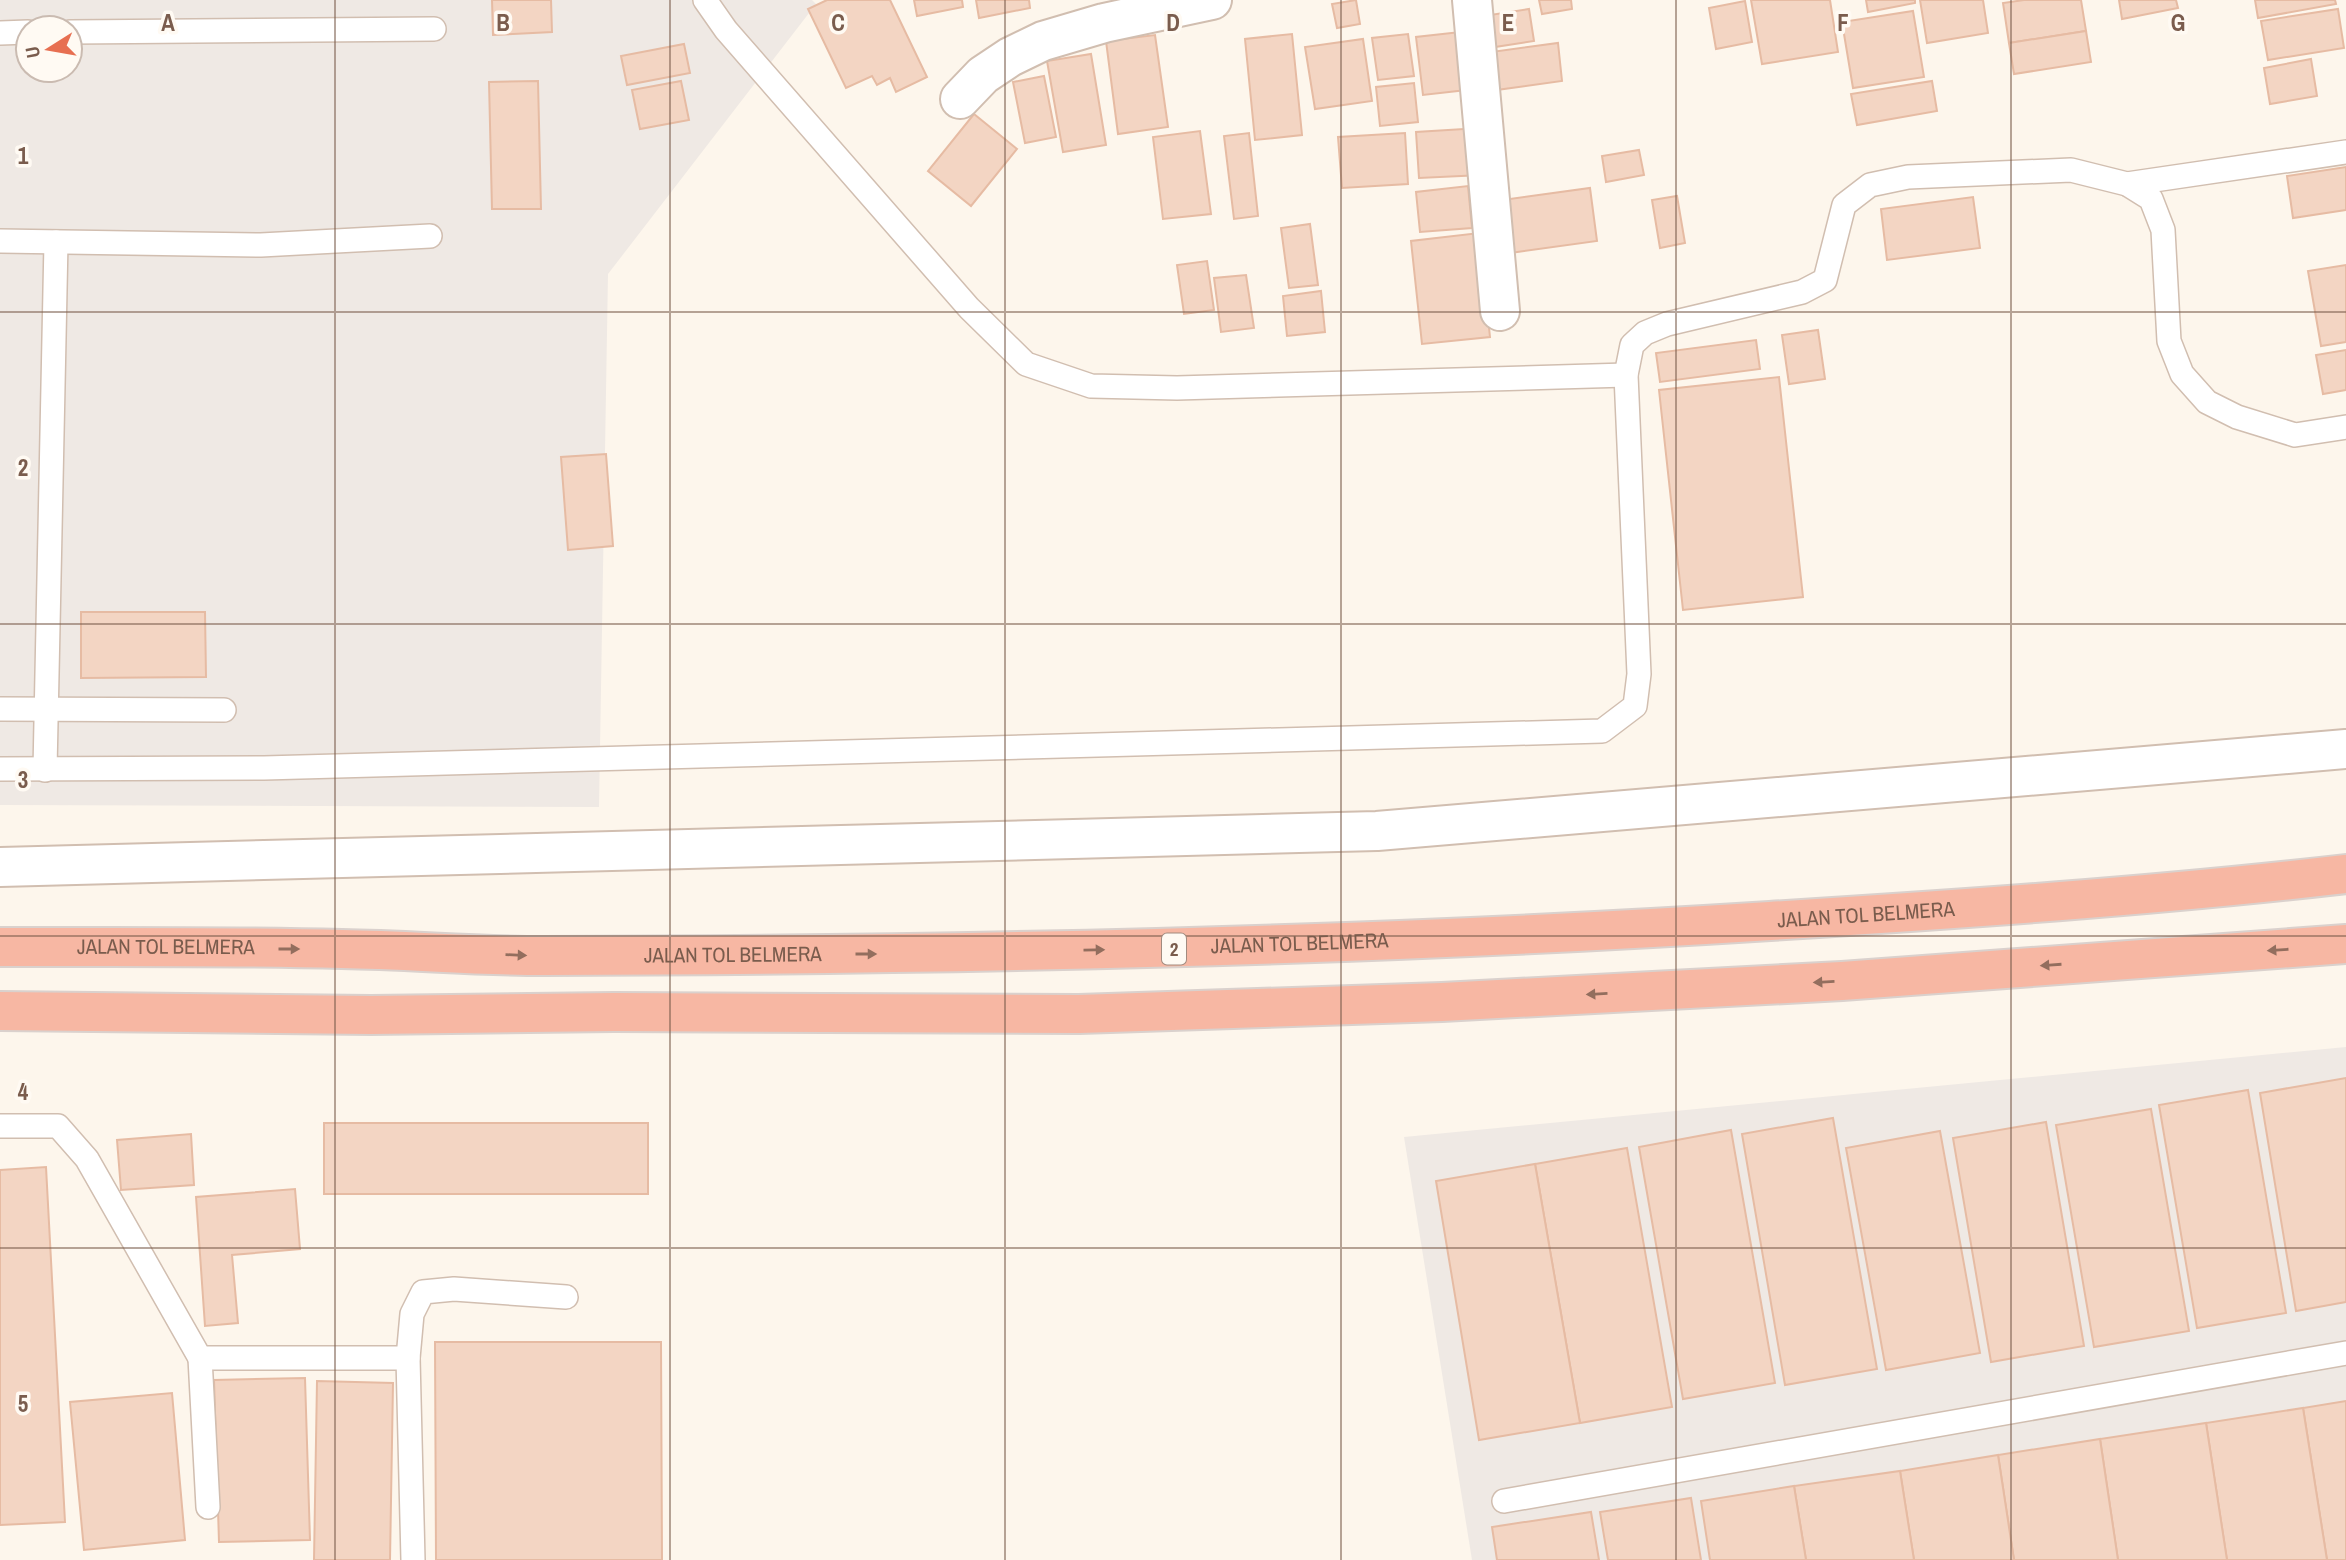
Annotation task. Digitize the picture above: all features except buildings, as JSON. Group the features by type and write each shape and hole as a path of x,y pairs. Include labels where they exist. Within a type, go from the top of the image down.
{"highway":[{"name":"JALAN TOL BELMERA","path":"0,947 342,949 548,956 979,953 1255,947 1553,935 1916,912 2221,888 2346,874"},
{"path":"0,1012 357,1015 628,1012 1093,1013 1442,1002 1842,981 2346,944"}],"street":[{"path":"1472,0 1500,311"},
{"path":"960,99 983,75 1010,57 1043,41 1104,23 1200,1"},
{"path":"0,867 1377,831 2346,749"}],"lane":[{"path":"705,0 726,30 969,309 1026,364 1091,386 1177,388 1626,375"},
{"path":"84,32 434,29"},
{"path":"2127,184 2346,152"},
{"path":"0,769 505,762 1602,731 1635,706 1639,674 1626,375 1632,345 1645,333 1667,324 1802,292 1825,280 1844,205 1870,185 1908,177 2071,170 2127,184 2151,199 2163,230 2169,341 2182,374 2207,402 2237,417 2295,435 2346,427"},
{"path":"0,241 261,245 430,236"},
{"path":"46,770 56,242"},
{"path":"0,709 224,710"},
{"path":"0,1126 58,1126 87,1159 200,1359 208,1507"},
{"path":"413,1560 408,1358 412,1314 423,1292 454,1289 566,1297"},
{"path":"1504,1501 2346,1353"},
{"path":"200,1359 408,1358"}],"shaded area":[{"path":"0,0 812,0 816,4 608,274 599,807 0,805"},
{"path":"2346,1047 2346,1560 1472,1560 1404,1137"}]}
